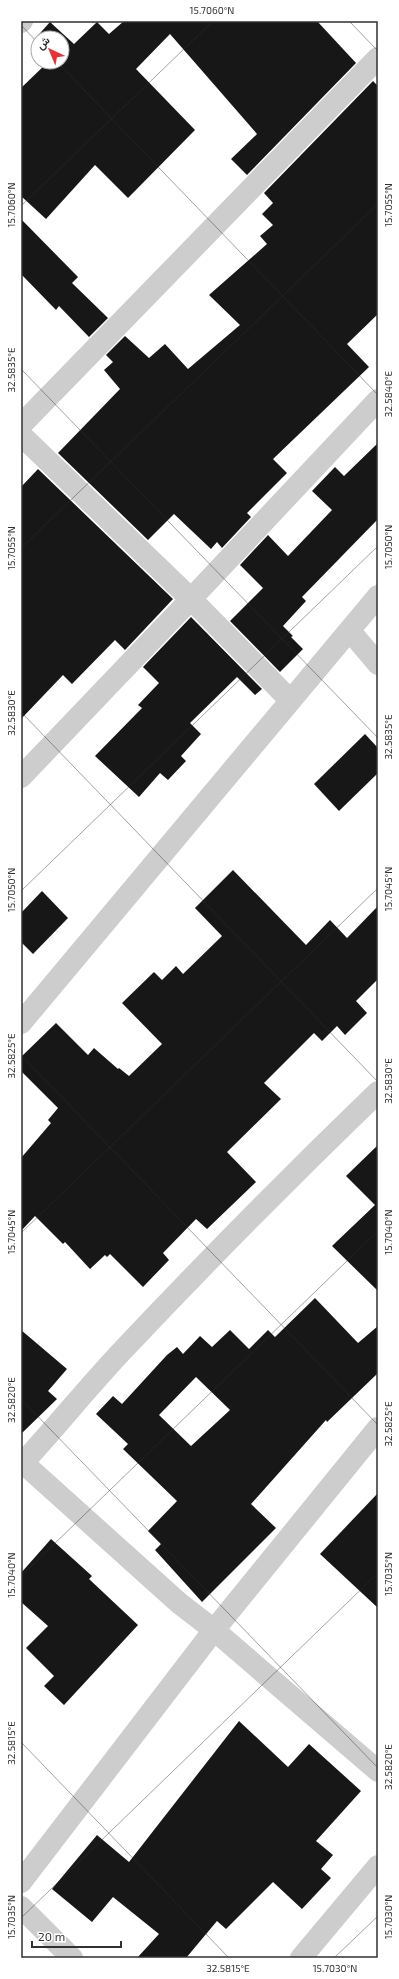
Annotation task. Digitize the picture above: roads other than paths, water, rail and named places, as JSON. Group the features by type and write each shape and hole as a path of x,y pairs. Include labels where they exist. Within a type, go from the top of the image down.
{"street":[{"path":"21,425 378,58"},
{"path":"21,777 378,400"},
{"path":"21,435 191,599 290,700"},
{"path":"21,1023 378,596"},
{"path":"350,631 378,664"},
{"path":"378,1092 277,1190 122,1351 22,1463 179,1603 214,1630 378,1771"},
{"path":"21,1882 214,1630 376,1435"},
{"path":"301,1958 378,1866"},
{"path":"21,1907 72,1958"}]}
